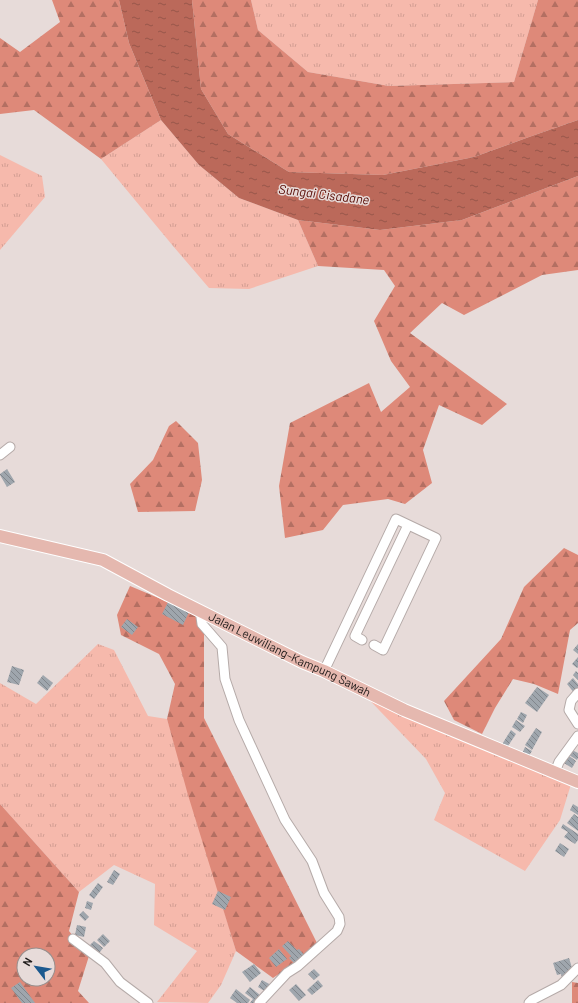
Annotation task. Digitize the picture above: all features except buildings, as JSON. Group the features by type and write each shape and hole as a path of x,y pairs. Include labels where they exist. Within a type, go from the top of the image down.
{"main road":[{"name":"Jalan Leuwiliang–Kampung Sawah","path":"0,536 103,560 302,662 324,671 404,710 578,782"}],"street":[{"path":"0,455 10,447"},
{"path":"324,671 396,519 436,538 383,650 374,645"},
{"path":"362,640 355,636 408,524"},
{"path":"200,610 202,624 222,647 225,679 239,720 285,820 312,861 324,893 339,917 340,924 337,931 298,966 286,974 259,1003"},
{"path":"578,693 571,701 569,710 578,724"},
{"path":"555,772 578,736"},
{"path":"72,939 105,963 120,982 148,1003"},
{"path":"529,1003 561,985 578,968"}],"green space":[{"path":"52,0 119,0 129,43 161,120 101,159 34,110 0,114 0,38 20,52 60,22"},
{"path":"192,0 251,0 258,30 308,72 389,86 514,82 538,0 578,0 578,120 474,157 383,175 289,172 228,134 201,89"},
{"path":"251,0 538,0 514,82 389,86 308,72 258,30"},
{"path":"161,120 199,165 239,198 298,220 318,266 249,289 209,288 101,159"},
{"path":"0,155 42,176 45,197 0,250"},
{"path":"578,176 578,270 542,275 464,315 442,303 410,333 507,404 482,425 439,405 423,450 432,483 405,504 388,499 343,505 323,530 285,538 279,486 290,423 369,383 381,412 410,387 391,361 374,321 395,286 384,270 318,266 298,220 380,230 462,220"},
{"path":"176,421 198,443 202,480 195,511 138,512 130,484 153,460 169,426"},
{"path":"564,548 578,555 578,623 570,630 558,694 534,684 513,679 495,708 482,734 454,720 444,701 501,639 524,587"},
{"path":"130,586 204,617 204,718 319,947 273,978 236,951 188,795 167,719 175,684 159,654 121,635 117,615"},
{"path":"98,644 114,650 148,716 167,719 236,951 221,985 208,1003 157,1002 197,951 154,925 155,884 114,865 79,892 0,804 0,683 36,704"},
{"path":"356,686 572,781 560,820 525,871 434,820 445,793 426,759"},
{"path":"0,804 79,892 69,931 89,956 78,991 89,1003 0,1003"},
{"path":"572,982 578,983 578,1003 572,1003"}],"water":[{"name":"Sungai Cisadane","path":"119,0 192,0 201,89 228,134 289,172 383,175 474,157 578,120 578,176 462,220 380,230 298,220 239,198 199,165 161,120 129,43"}]}
